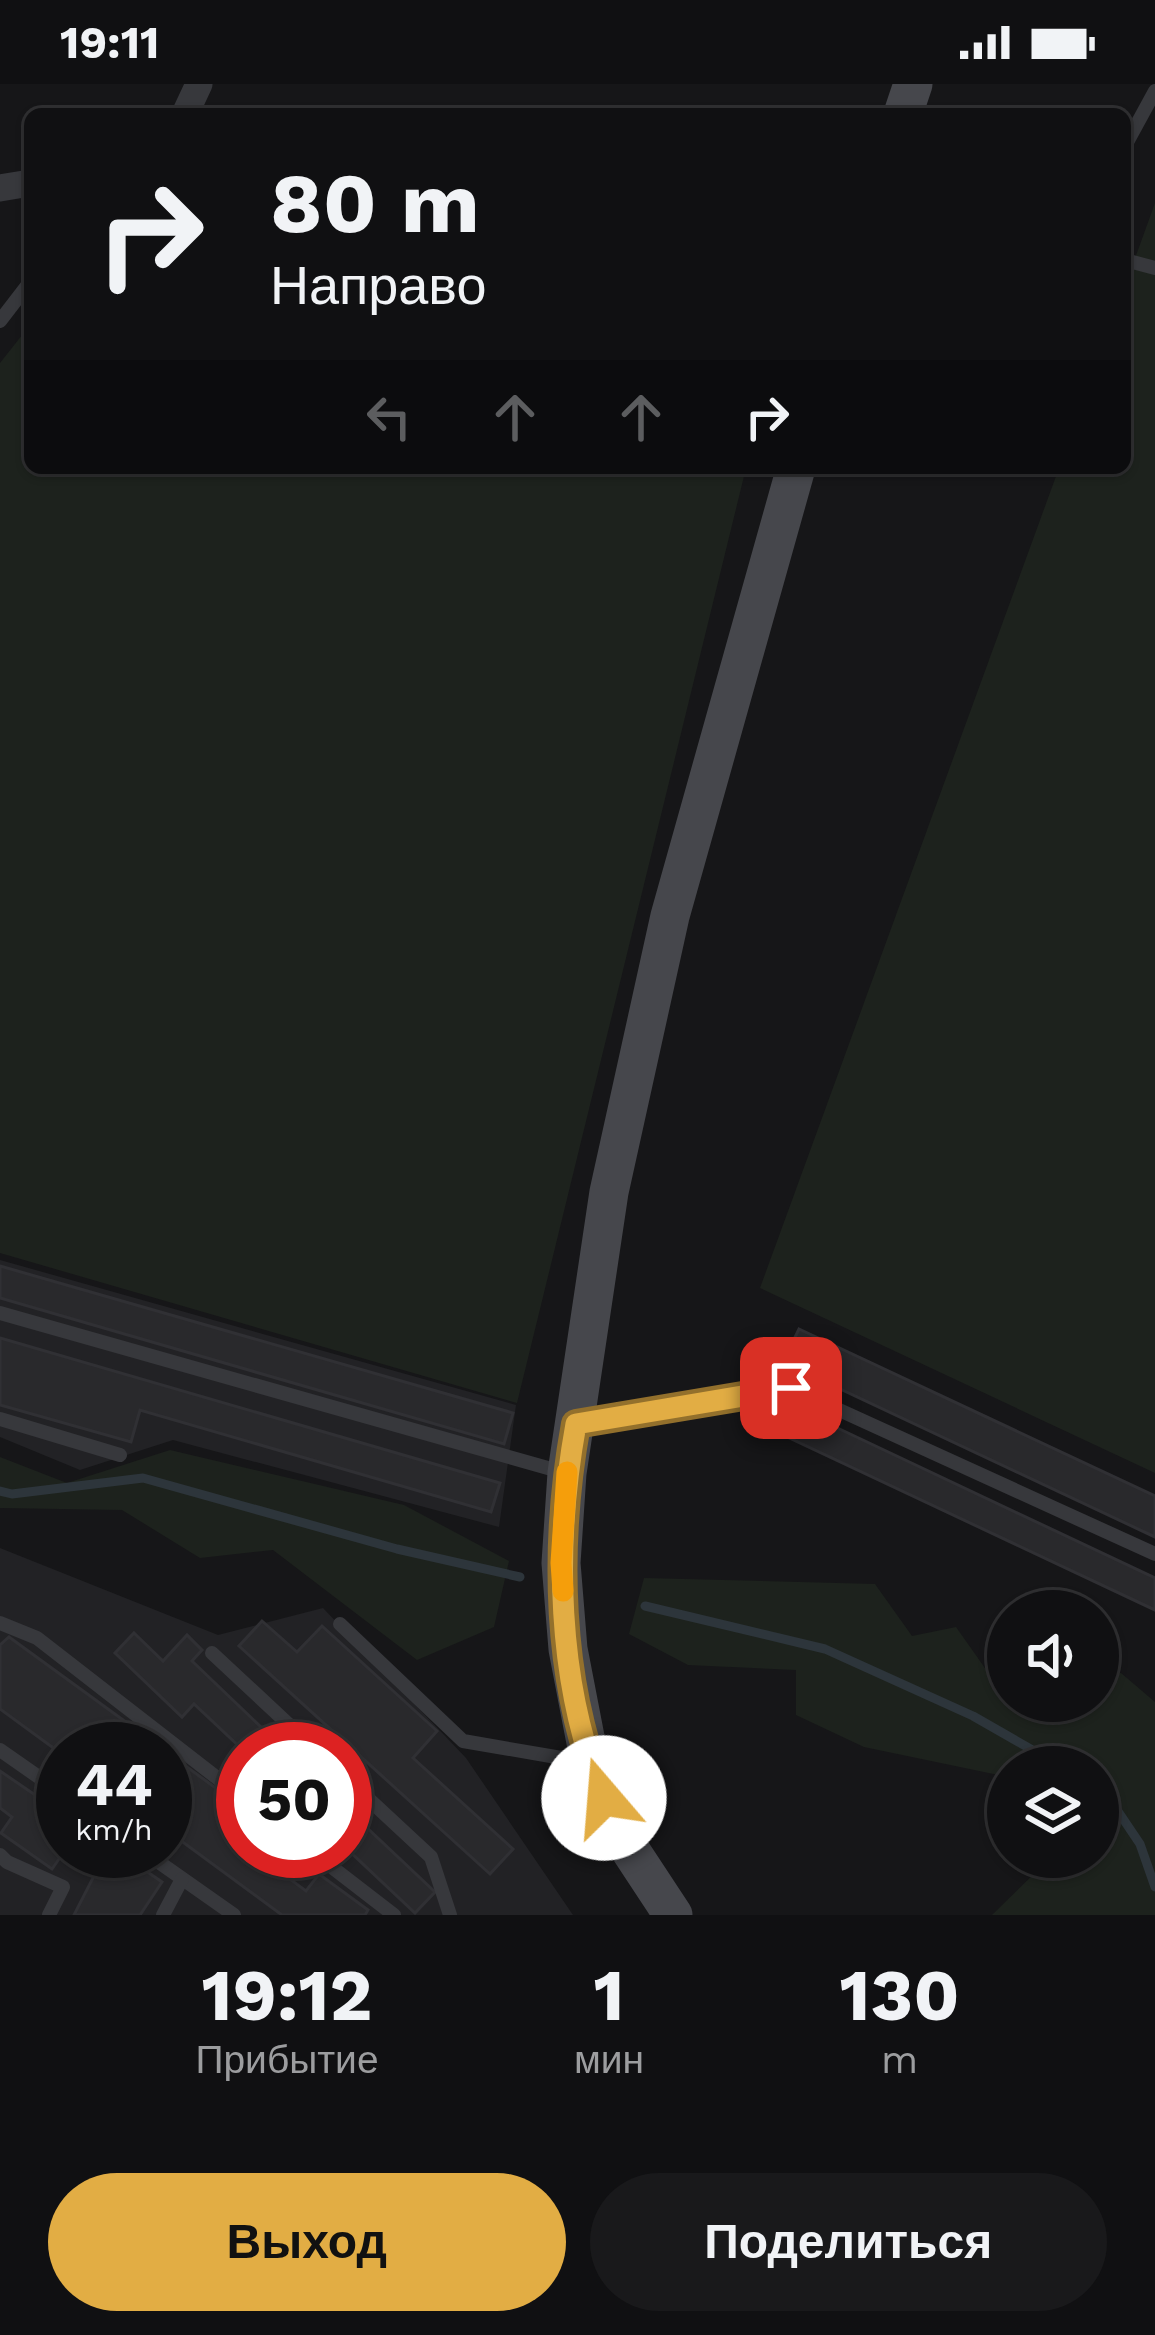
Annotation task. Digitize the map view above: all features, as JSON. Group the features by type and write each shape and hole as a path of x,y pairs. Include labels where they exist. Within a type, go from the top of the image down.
{"main road":[{"path":"673,1915 619,1833 590,1763 568,1649 561,1563 567,1473 609,1192 670,916 794,474"}],"lane":[{"path":"1131,135 1155,91"},
{"path":"0,321 24,290"},
{"path":"0,1313 567,1473"},
{"path":"576,1424 791,1388 1155,1554"},
{"path":"0,1419 121,1455"},
{"path":"0,1623 37,1638 216,1777"},
{"path":"340,1624 463,1741 590,1763"},
{"path":"212,1653 286,1722"},
{"path":"0,1750 36,1776"},
{"path":"372,1803 430,1858 450,1915"},
{"path":"0,1855 63,1887 49,1915"},
{"path":"346,1878 394,1915"},
{"path":"163,1915 182,1879 234,1915"}],"shaded area":[{"path":"1155,203 1155,1473 760,1288 1057,474 1131,474 1131,269"},
{"path":"24,333 24,474 745,474 517,1403 0,1253 0,363"},
{"path":"0,1260 516,1405 499,1527 173,1440 80,1470 0,1437"},
{"path":"170,1450 404,1505 509,1561 494,1627 417,1660 273,1550 200,1558 122,1510 0,1508 0,1457 67,1483"},
{"path":"0,1548 218,1635 323,1608 466,1758 573,1915 0,1915"},
{"path":"644,1578 875,1584 912,1636 956,1627 987,1671 987,1722 1119,1722 1121,1673 1155,1702 1155,1915 992,1915 1030,1878 1119,1878 1119,1746 987,1746 987,1773 864,1747 796,1715 796,1670 688,1665 629,1634"}],"building":[{"path":"0,1266 513,1413 504,1444 0,1298"},
{"path":"799,1329 1155,1496 1155,1537 783,1362"},
{"path":"0,1338 500,1483 491,1512 140,1410 131,1442 0,1405"},
{"path":"793,1407 1155,1578 1155,1610 1119,1590 781,1434"},
{"path":"262,1621 297,1652 322,1626 437,1731 413,1758 513,1849 490,1874 372,1767 372,1722 323,1722 239,1646"},
{"path":"134,1633 163,1661 187,1635 202,1650 192,1661 256,1722 216,1725 194,1704 182,1717 115,1653"},
{"path":"9,1637 126,1722 36,1722 36,1735 0,1709 0,1645"},
{"path":"0,1771 36,1796 36,1858 1,1833 12,1817 0,1808"},
{"path":"192,1771 216,1788 216,1866 192,1849"},
{"path":"372,1832 435,1892 415,1913 372,1872"},
{"path":"93,1878 156,1878 162,1882 140,1915 74,1915"},
{"path":"232,1878 288,1878 306,1891 316,1878 324,1878 368,1910 365,1915 282,1915"}],"waterway":[{"path":"0,1491 12,1494 143,1478 397,1549 520,1577"},
{"path":"645,1606 825,1649 973,1716 1025,1746"},
{"path":"1119,1813 1140,1844 1155,1887"}],"slow traffic":[{"path":"563,1591 567,1472"}],"route":[{"path":"604,1798 590,1763 575,1688 561,1563 567,1473 576,1424 791,1388"}]}
